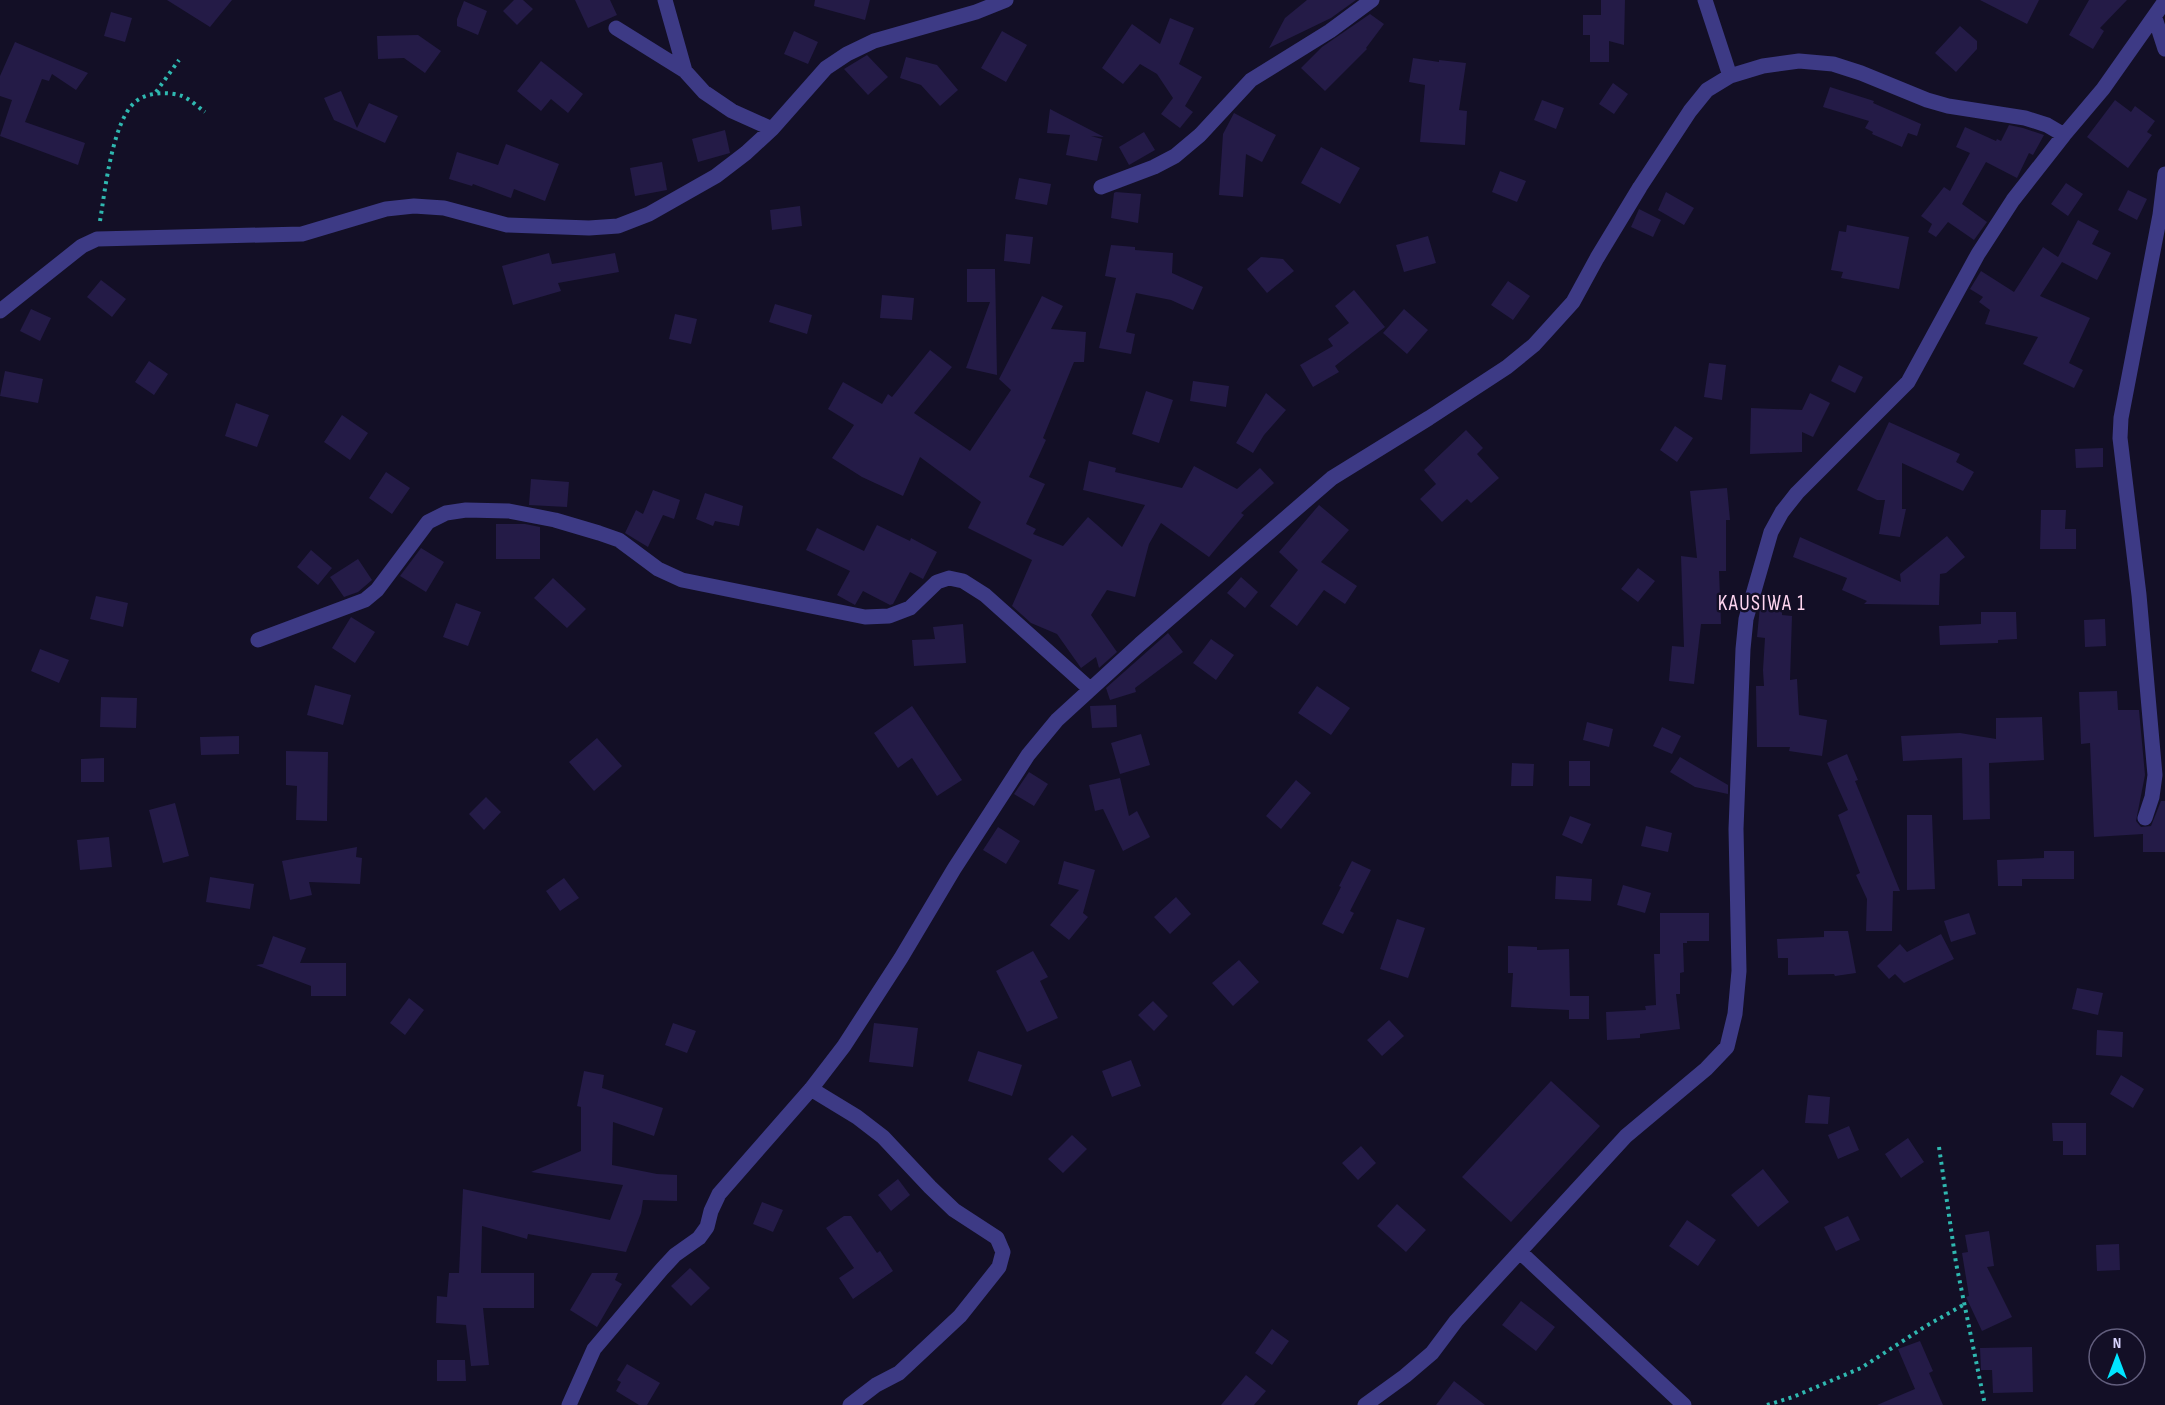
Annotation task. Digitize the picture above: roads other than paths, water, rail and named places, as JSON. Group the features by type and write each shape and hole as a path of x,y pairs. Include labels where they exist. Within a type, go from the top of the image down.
{"street":[{"path":"665,0 685,71"},
{"path":"0,311 82,246 97,239 302,234 386,209 414,206 444,208 507,225 589,228 618,226 649,214 716,176 772,129 826,68 847,54 874,41 976,12 1006,0"},
{"path":"1101,187 1154,167 1175,156 1200,135 1251,80 1330,31 1372,0"},
{"path":"1705,0 1730,76"},
{"path":"1365,1405 1432,1353 1456,1322 1626,1137 1706,1069 1727,1047 1735,1014 1738,971 1736,829 1743,649 1746,619 1771,532 1782,512 1797,493 1908,382 1978,255 2013,200 2103,89 2165,1"},
{"path":"2155,18 2165,49"},
{"path":"616,28 685,71 704,92 723,105 772,129"},
{"path":"569,1405 594,1349 675,1255 699,1238 707,1227 711,1210 719,1194 811,1089 844,1046 902,958 954,869 1028,755 1057,720 1090,688 1332,478 1478,386 1534,345 1573,302 1597,258 1690,111 1707,90 1730,76 1763,66 1799,61 1833,64 1927,100 1948,106 2025,118 2047,125 2064,135"},
{"path":"2145,818 2152,798 2155,775 2139,595 2122,466 2120,428 2160,214 2165,174"},
{"path":"258,640 365,600 387,578 428,522 446,513 466,510 509,511 555,520 620,540 658,569 682,579 865,617 890,616 910,608 937,582 949,578 963,581 985,595 1090,688"},
{"path":"811,1089 857,1117 884,1137 954,1210 997,1238 1003,1252 999,1267 960,1316 899,1373 876,1385 850,1405"},
{"path":"1520,1252 1684,1405"}],"district":[{"name":"KAUSIWA 1","path":"1762,603"}]}
